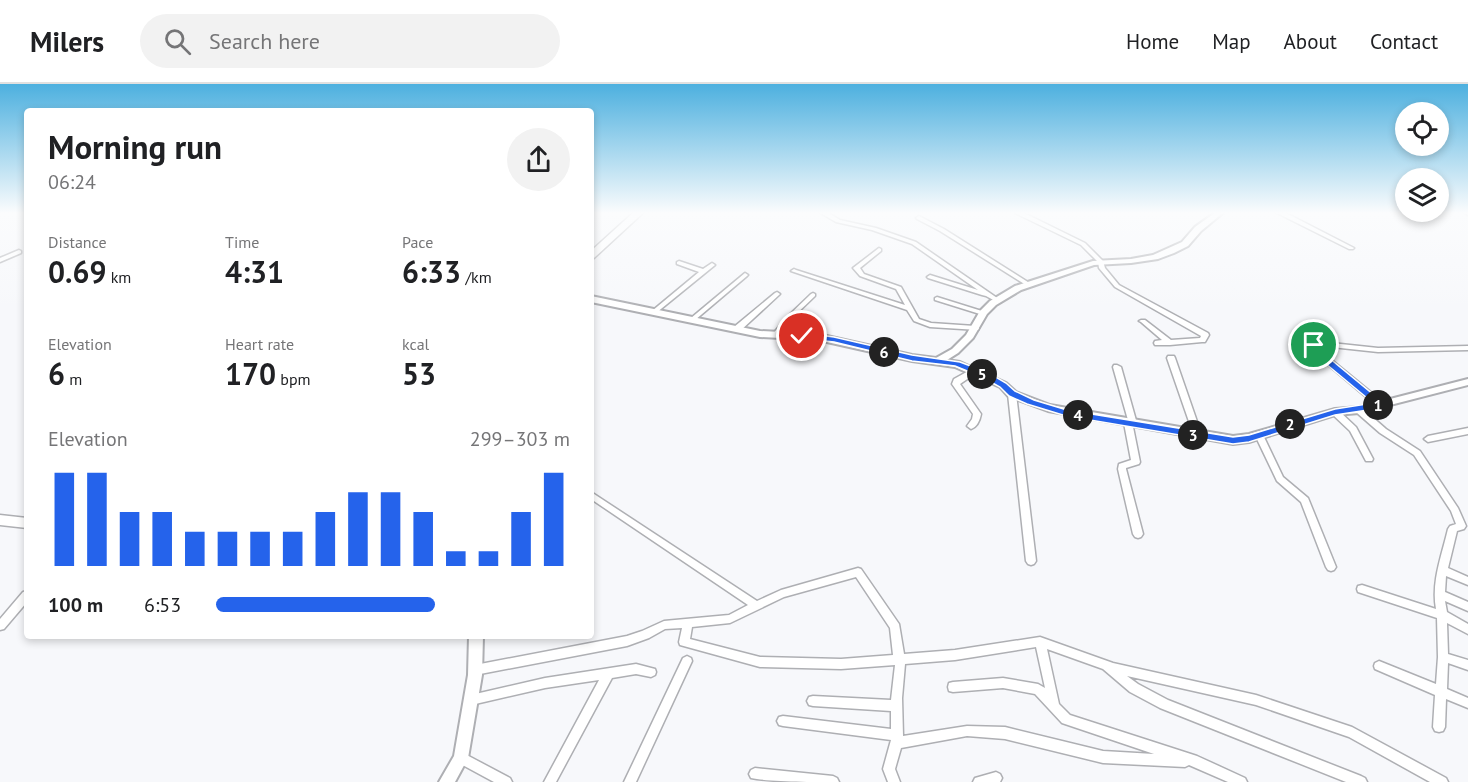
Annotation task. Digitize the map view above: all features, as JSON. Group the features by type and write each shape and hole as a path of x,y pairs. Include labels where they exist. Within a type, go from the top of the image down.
{"main road":[{"path":"0,520 24,523"}],"street":[{"path":"917,245 994,298"},
{"path":"965,245 1028,284"},
{"path":"1084,245 1101,262 1102,268 1117,286 1205,335 1202,340 1158,343"},
{"path":"940,360 955,351 975,328 994,298 1028,284 1101,262 1155,257 1184,245"},
{"path":"1344,245 1351,248"},
{"path":"879,250 856,268 862,275 899,288 912,316 923,324 975,328"},
{"path":"0,260 19,252"},
{"path":"679,263 704,272"},
{"path":"654,312 712,265"},
{"path":"794,272 910,309"},
{"path":"693,319 745,275"},
{"path":"930,277 994,298"},
{"path":"737,328 777,294"},
{"path":"776,336 788,319 813,295"},
{"path":"937,299 983,313"},
{"path":"594,300 776,336 826,338 912,358 940,360 975,371 1003,385 1012,394 1057,411 1233,440 1259,435 1335,412 1359,410 1468,382"},
{"path":"1143,321 1170,343"},
{"path":"1381,405 1311,347 1322,344 1378,350 1468,348"},
{"path":"1172,358 1198,436"},
{"path":"1117,367 1136,462 1122,466 1122,469 1138,534"},
{"path":"970,426 977,414 956,384 957,381 975,371"},
{"path":"1457,385 1468,387"},
{"path":"1012,394 1031,561"},
{"path":"1359,410 1383,431 1417,453 1455,510 1461,526 1453,529 1440,594 1443,657 1439,727"},
{"path":"1335,412 1353,429 1369,459"},
{"path":"1428,439 1468,431"},
{"path":"1259,435 1280,479 1305,500 1331,567"},
{"path":"594,497 757,606"},
{"path":"1455,510 1468,513"},
{"path":"1444,571 1468,581"},
{"path":"475,670 627,641 664,625 730,619 782,594 858,572 895,627 899,660 896,706 897,739 889,769 894,782"},
{"path":"1362,589 1442,615 1468,629"},
{"path":"1440,594 1468,607"},
{"path":"0,626 24,598"},
{"path":"688,622 684,642 760,662 840,664 899,660 954,655 1040,642 1105,665 1267,704 1352,733 1442,782"},
{"path":"447,782 461,758 475,670 476,639"},
{"path":"1040,642 1054,706"},
{"path":"1443,657 1468,665"},
{"path":"630,782 687,661"},
{"path":"1105,665 1134,688 1164,704 1361,782"},
{"path":"1379,666 1468,703"},
{"path":"471,700 545,683 636,669 651,672"},
{"path":"550,782 608,674"},
{"path":"953,687 1003,683 1038,689 1066,719 1197,762 1241,782"},
{"path":"813,701 896,706"},
{"path":"783,721 897,739 967,731 1005,733 1103,758 1197,762"},
{"path":"461,758 506,782"},
{"path":"755,774 833,782"},
{"path":"979,782 996,778"}],"route":[{"path":"802,336 834,339 891,354 957,364 985,375 1003,385 1012,394 1066,413 1233,440 1249,438 1335,412 1381,405 1324,360 1311,347 1314,345"}]}
